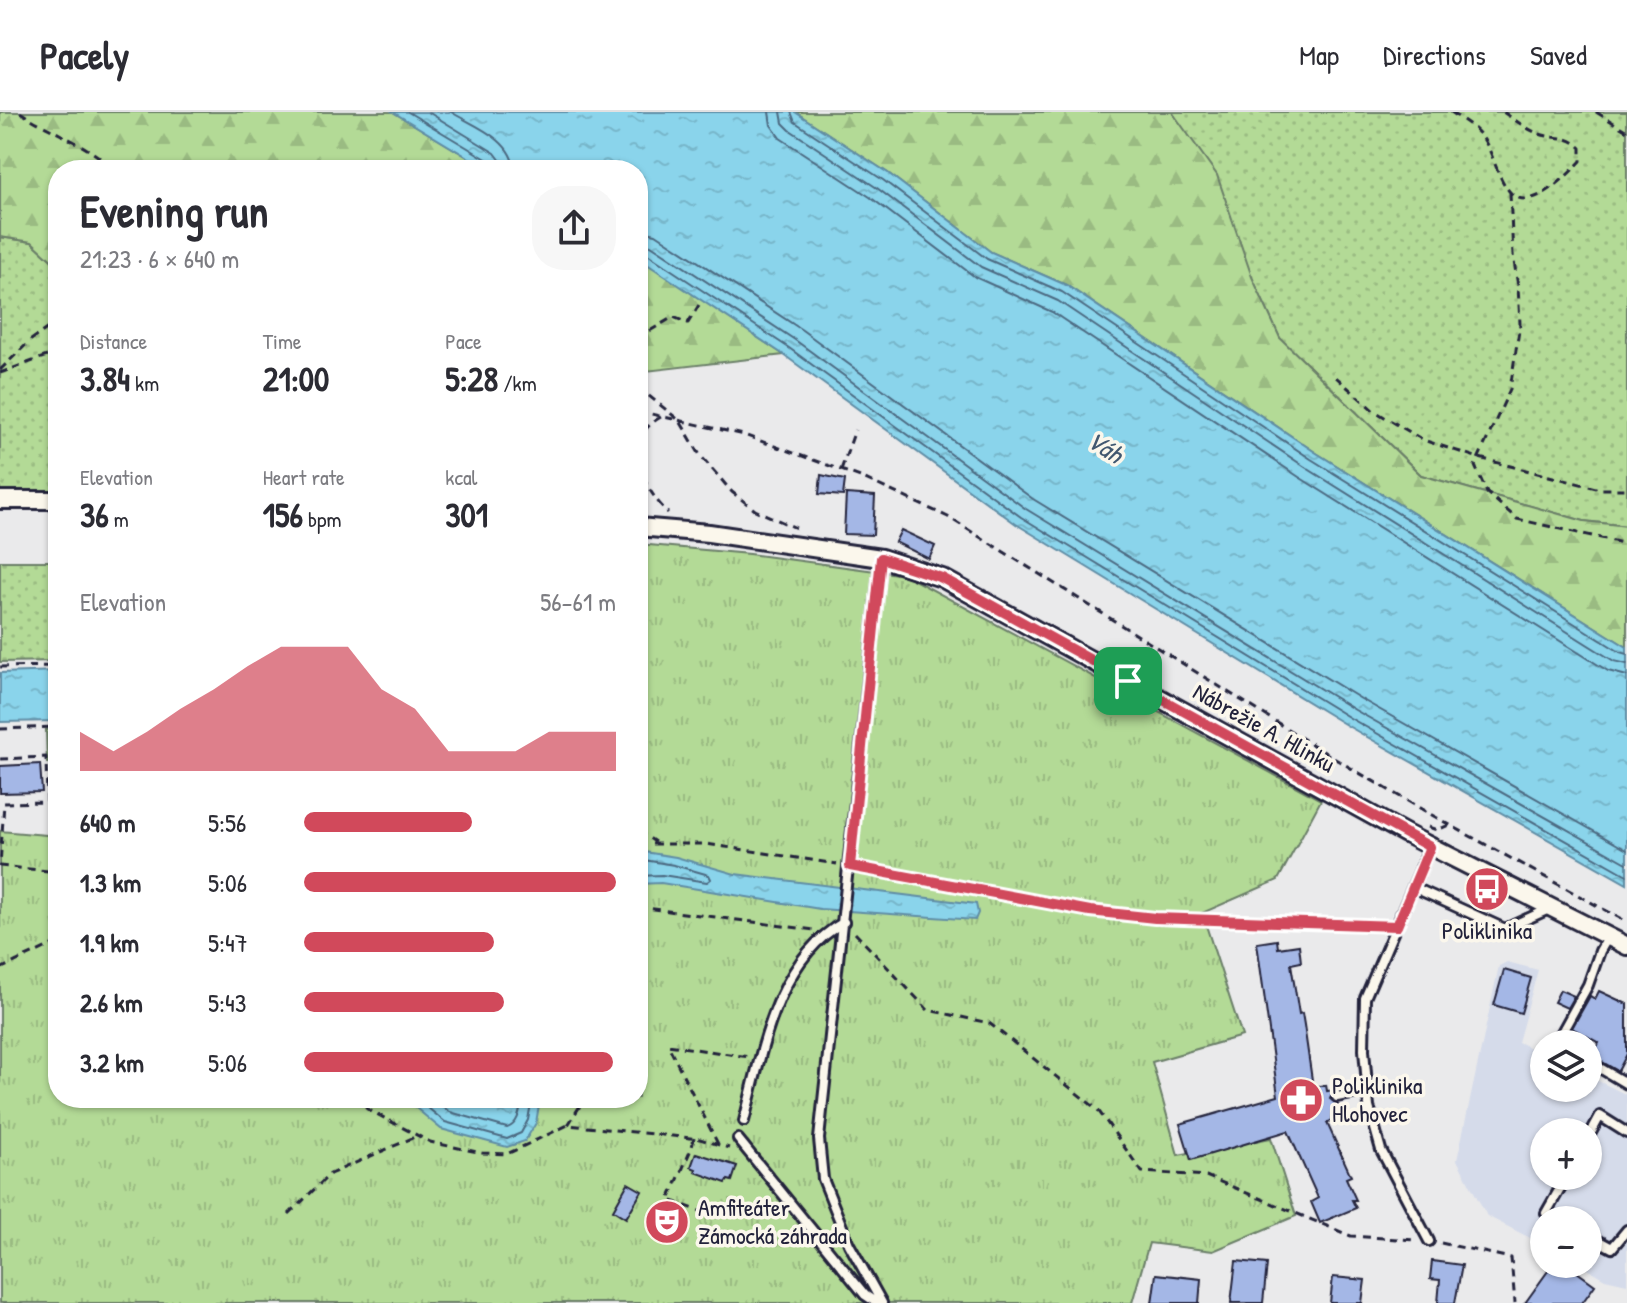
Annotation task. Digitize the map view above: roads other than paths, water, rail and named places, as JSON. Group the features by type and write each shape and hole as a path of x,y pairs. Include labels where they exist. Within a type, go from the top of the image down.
{"street":[{"path":"0,500 48,500"},
{"name":"Nábrežie A. Hlinku","path":"648,528 881,558 942,578 1551,908 1627,946"}],"lane":[{"path":"880,1303 849,1244 823,1179 819,1139 881,558"},
{"path":"1428,839 1413,887 1365,998 1364,1050 1369,1107 1381,1150 1429,1241"},
{"path":"1413,887 1505,929 1551,908"},
{"path":"744,1121 778,1002 801,960 826,932 844,918"},
{"path":"1563,1030 1588,985 1608,937"},
{"path":"1602,1069 1627,1084"},
{"path":"1337,1097 1367,1091"},
{"path":"1599,1118 1627,1133"},
{"path":"738,1139 865,1295 880,1303"},
{"path":"1602,1243 1612,1248 1627,1230"}],"water":[{"name":"Váh","path":"393,112 795,112 888,173 991,252 1066,285 1315,452 1627,647 1627,884 1346,725 1016,524 784,355 648,265 648,160 472,160"},
{"path":"48,671 48,721 0,722 0,673"},
{"path":"648,853 676,857 735,874 976,904 978,913 975,920 820,909 661,883 648,884"},
{"path":"416,1108 538,1108 536,1123 525,1141 507,1147 441,1129"}],"place":[{"name":"Poliklinika","path":"1487,889"},
{"name":"Poliklinika Hlohovec","path":"1301,1100"},
{"name":"Amfiteáter Zámocká záhrada","path":"667,1222"}]}
